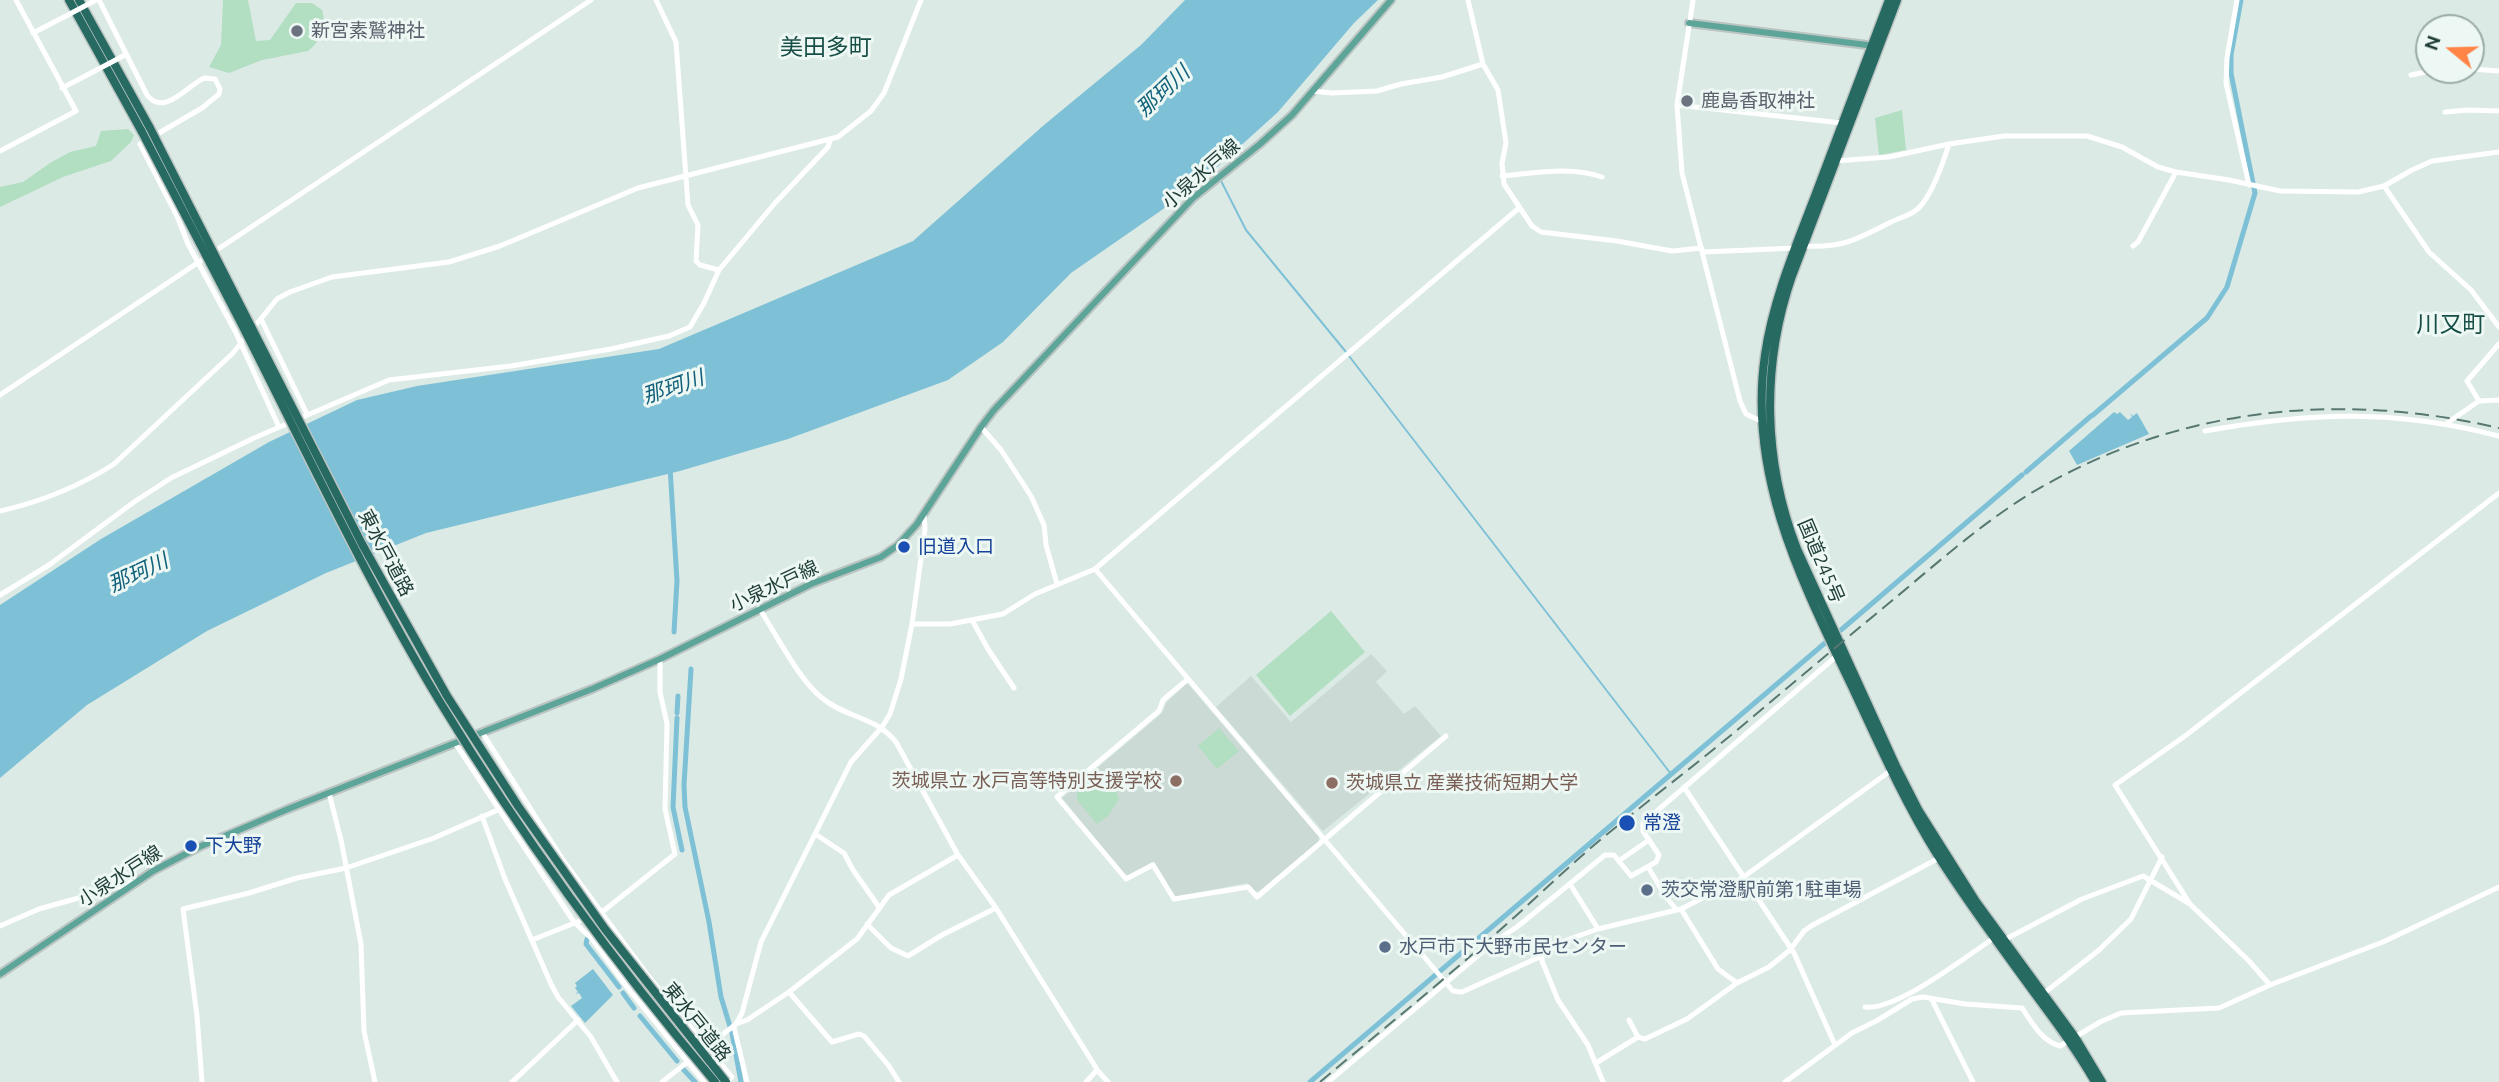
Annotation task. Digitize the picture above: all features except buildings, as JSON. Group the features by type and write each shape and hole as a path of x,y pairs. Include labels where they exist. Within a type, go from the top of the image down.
{"highway":[{"name":"東水戸道路","path":"69,0 146,130 355,549 440,701 553,872 649,1002 715,1082"},
{"name":"東水戸道路","path":"79,0 362,544 447,696 575,888 656,996 726,1082"},
{"name":"国道245号","path":"1889,0 1875,47 1800,247 1778,324 1766,422 1777,484 1797,549 1840,653 1893,768 1942,856 1995,938 2102,1082"},
{"name":"国道245号","path":"1833,160 1842,123 1897,0"},
{"name":"国道245号","path":"1942,856 2043,993 2095,1082"}],"main road":[{"name":"小泉水戸線","path":"0,974 135,882 199,846 592,689 660,659 811,584 881,557 908,535 981,427 1186,205 1275,132 1391,0"},
{"path":"1689,23 1875,47"}],"street":[{"path":"0,151 76,111 16,0"},
{"path":"33,33 97,0 147,95 158,104 175,98 204,78 215,79 219,85 219,94 202,108 140,144 198,263 219,299 279,427"},
{"path":"0,396 591,0"},
{"path":"656,0 676,42 688,205 698,225 696,261 700,265 719,270"},
{"path":"0,510 50,496 96,476 114,464 240,346 277,299 315,282 332,277 449,262 500,246 638,188 830,141 860,121 884,93 921,0"},
{"path":"1468,0 1483,64 1498,90 1506,143 1502,176 1519,208 1532,226 1541,232 1636,243 1672,251 1849,243 1892,221 1913,214 1929,193 1949,144"},
{"path":"1693,0 1676,105 1682,173 1740,401 1746,414 1766,422"},
{"path":"2237,0 2227,58 2227,83 2253,186"},
{"path":"62,88 126,54"},
{"path":"1312,91 1377,91 1442,77 1483,64"},
{"path":"2411,75 2415,74"},
{"path":"1676,105 1842,123"},
{"path":"2445,112 2499,111"},
{"path":"1833,160 1889,157 2004,136 2088,136 2122,147 2158,167 2176,172 2280,191 2358,192 2384,186 2432,161 2499,152"},
{"path":"0,595 49,565 156,488 279,427 388,380 511,366 669,336 690,327 719,270 775,203 828,147 830,141"},
{"path":"1502,176 1585,171 1602,177"},
{"path":"2133,246 2138,242 2176,172"},
{"path":"2384,186 2429,252 2471,290 2499,327"},
{"path":"912,624 950,624 1003,614 1017,603 1094,569 1519,208"},
{"path":"261,319 307,414"},
{"path":"2479,401 2467,381 2499,344"},
{"path":"2448,423 2479,401 2499,400"},
{"path":"2205,431 2322,415 2386,416 2448,423 2499,436"},
{"path":"981,427 1002,450 1031,496 1044,525 1046,545 1058,584"},
{"path":"2190,904 2115,785 2196,728 2499,493"},
{"path":"747,1082 733,1028 742,1013 761,942 851,762 890,714 901,679 912,624 925,529 924,514"},
{"path":"1094,569 1446,983 1458,993 1542,956 1561,942 1598,929 1679,909 1742,878 1893,768"},
{"path":"759,608 813,691 831,704 882,727 896,742 958,855 996,908 1097,1070 1108,1082"},
{"path":"972,620 1014,688"},
{"path":"1328,1082 1494,942 1517,928 1605,855 1614,855 1631,876 1656,862 1658,855 1643,831 1643,823 1840,653"},
{"path":"532,940 602,912 676,854 665,808 667,724 660,692 660,659"},
{"path":"1188,679 1163,700 1159,711 1056,797 1126,880 1153,865 1174,900 1248,887 1257,897 1446,736"},
{"path":"482,732 563,860 646,973 732,1077 726,1082"},
{"path":"455,743 574,922 592,939 704,1082"},
{"path":"1684,787 1789,950 1835,1045"},
{"path":"329,793 361,944 364,1031 375,1082"},
{"path":"202,1082 197,1016 183,909 297,878 346,868 425,841 499,808 524,801"},
{"path":"482,816 505,879 558,997 591,1037 617,1082"},
{"path":"815,834 844,853 879,907"},
{"path":"1620,860 1649,840"},
{"path":"662,1082 706,1046 789,992 857,939 879,907 897,889 958,855"},
{"path":"1629,1020 1638,1037 1645,1039 1687,1019 1737,983 1769,967 1811,926 1942,856"},
{"path":"2043,993 2079,967 2126,925 2162,858"},
{"path":"1648,867 1718,970 1737,983"},
{"path":"1786,1082 1835,1045 1995,938 2005,940 2082,899 2143,876 2190,904 2270,985"},
{"path":"0,926 39,909 135,882"},
{"path":"1570,884 1598,929"},
{"path":"1865,1007 1910,997 2022,1008 2041,1034 2052,1044 2060,1046 2106,1019 2129,1012 2219,1008 2270,985 2383,942 2499,887"},
{"path":"867,924 891,948 908,956 942,935 996,908"},
{"path":"1542,956 1558,1000 1588,1045 1603,1082"},
{"path":"789,992 832,1042 859,1034 864,1036 899,1082"},
{"path":"1931,998 1973,1082"},
{"path":"512,1082 578,1020"},
{"path":"1596,1063 1638,1037"},
{"path":"1086,1082 1097,1070"}],"shaded area":[{"name":"茨城県立 産業技術短期大学","path":"1371,654 1387,671 1376,682 1404,714 1415,706 1441,736 1323,831 1216,707 1251,676 1291,722"},
{"name":"茨城県立 水戸高等特別支援学校","path":"1187,683 1319,837 1318,842 1259,891 1255,891 1247,883 1175,897 1154,861 1128,875 1125,874 1062,798 1162,713 1167,702"}],"green space":[{"path":"223,0 248,0 256,41 270,40 296,3 312,3 322,10 322,32 308,51 262,60 229,73 209,67 221,45"},
{"path":"1902,110 1906,150 1879,155 1875,118"},
{"path":"128,129 134,135 131,142 111,161 63,177 0,207 0,187 23,182 70,152 96,146 101,131"},
{"path":"1331,611 1365,652 1290,716 1256,675"},
{"path":"1219,728 1239,751 1217,769 1198,746"},
{"path":"1101,774 1113,783 1119,799 1108,816 1097,824 1077,800 1077,792"}],"water":[{"name":"那珂川","path":"1185,0 1378,0 1354,23 1278,112 1195,187 1071,273 1003,342 948,380 788,439 680,471 426,533 326,573 207,631 87,705 0,778 0,605 101,539 269,442 357,400 417,386 659,349 913,241 1044,125 1141,45"},
{"path":"2114,412 2120,412 2128,420 2132,417 2130,413 2133,416 2137,413 2149,434 2077,465 2069,451"},
{"path":"593,969 613,995 585,1023 571,1006 582,998 579,993 575,994 578,992 575,983"}],"waterway":[{"path":"2093,415 2207,318 2227,287 2255,193 2231,73 2231,55 2241,0"},
{"path":"1215,169 1246,230 1346,352"},
{"path":"1349,356 1671,774"},
{"path":"2026,472 2091,416"},
{"path":"670,467 677,581 674,632"},
{"path":"1841,630 2022,475"},
{"path":"1310,1082 1825,643"},
{"path":"691,669 685,807 709,922 721,997 732,1033 741,1082"},
{"path":"677,713 678,696"},
{"path":"677,718 673,807 682,850"},
{"path":"587,939 586,944 619,987"},
{"path":"623,993 634,1008"},
{"path":"640,1016 677,1061"},
{"path":"683,1069 695,1082"}],"railway":[{"path":"1320,1082 1463,963 1593,846 1724,741 1959,545 2028,495 2083,466 2139,442 2197,426 2256,415 2316,410 2377,410 2438,416 2499,428"}],"place":[{"name":"新宮素鷲神社","path":"297,31"},
{"name":"鹿島香取神社","path":"1687,101"},
{"name":"旧道入口","path":"904,547"},
{"name":"茨城県立 水戸高等特別支援学校","path":"1176,781"},
{"name":"茨城県立 産業技術短期大学","path":"1332,783"},
{"name":"常澄","path":"1627,823"},
{"name":"下大野","path":"191,846"},
{"name":"茨交常澄駅前第1駐車場","path":"1647,890"},
{"name":"水戸市下大野市民センター","path":"1385,947"}],"district":[{"name":"美田多町","path":"826,47"},
{"name":"川又町","path":"2451,324"}]}
